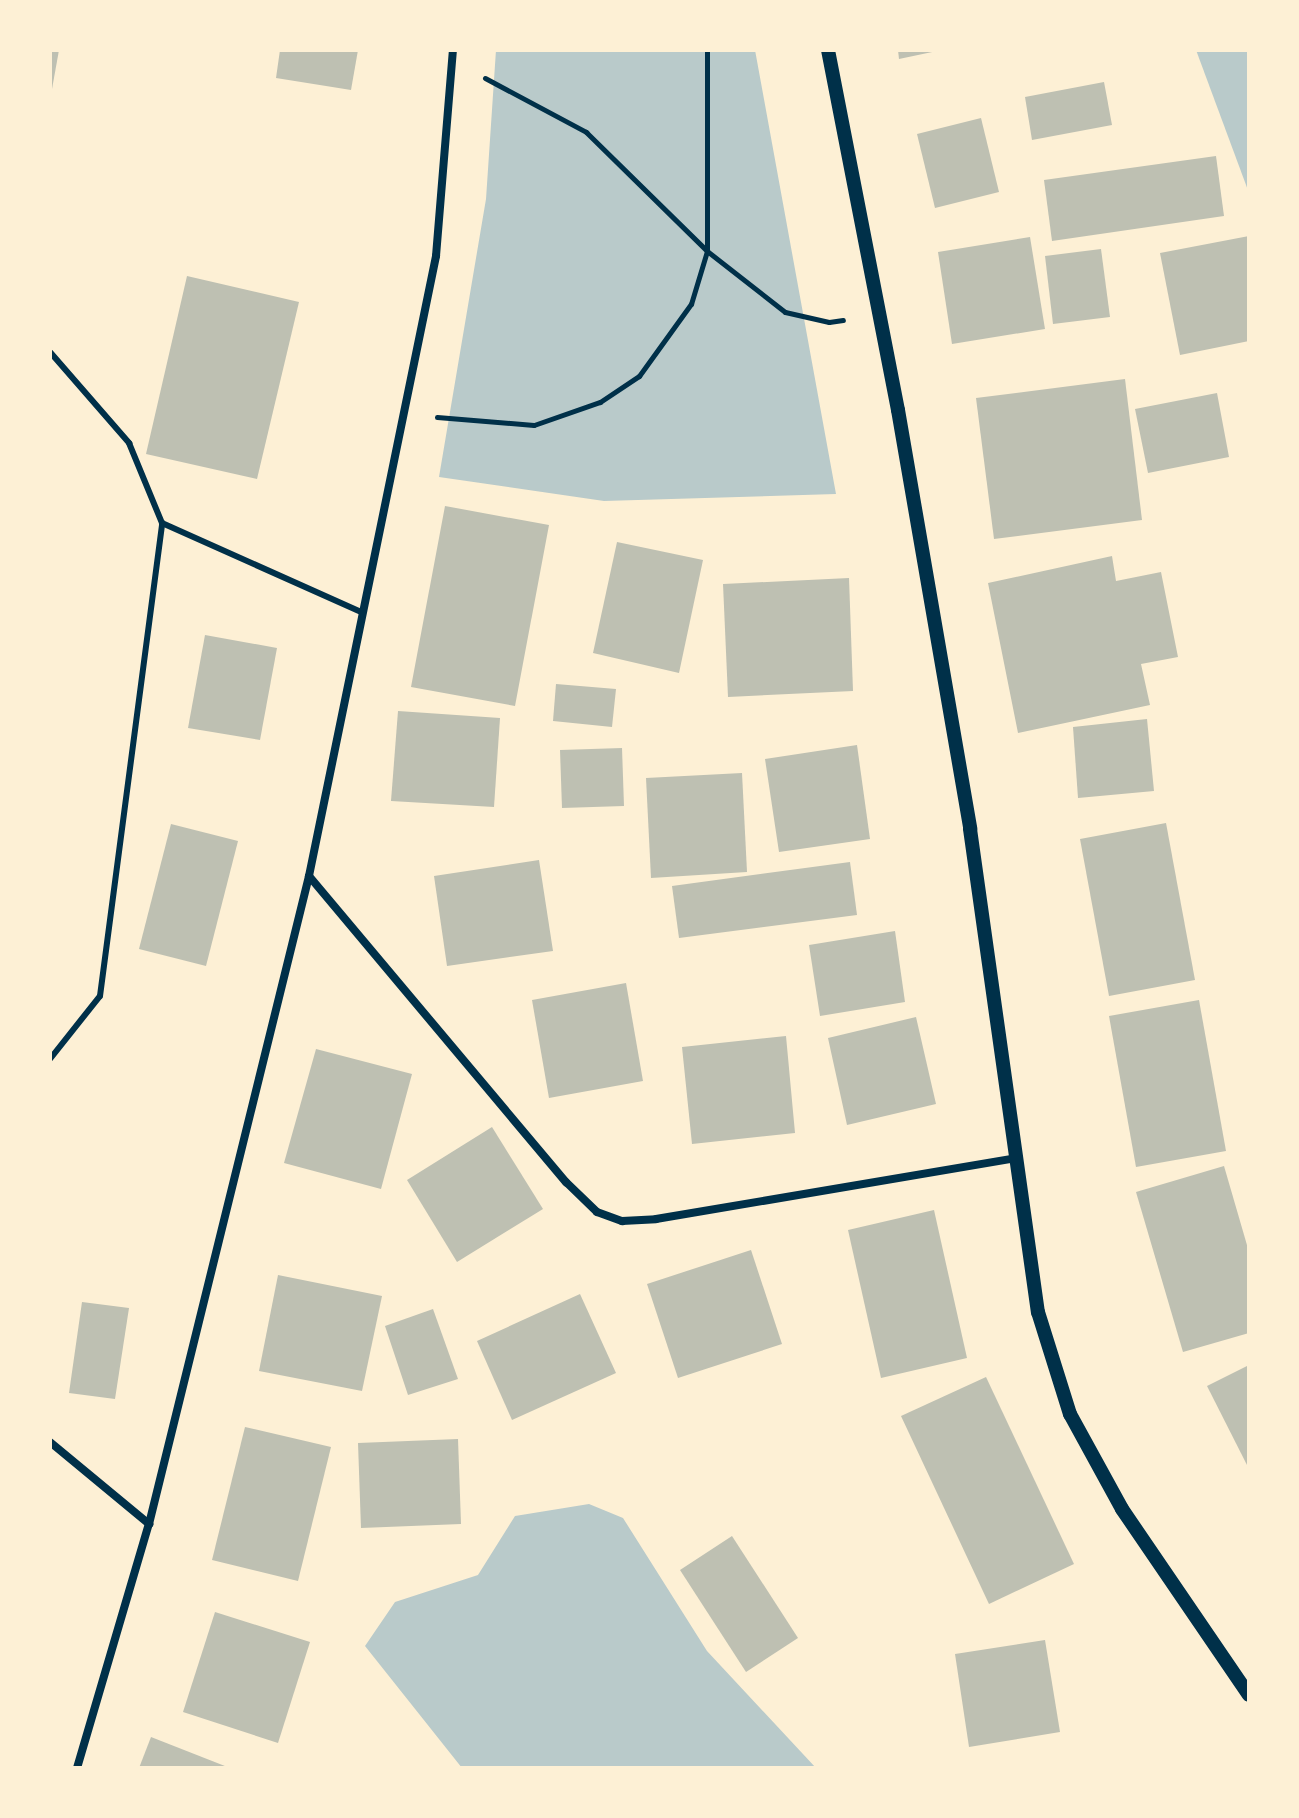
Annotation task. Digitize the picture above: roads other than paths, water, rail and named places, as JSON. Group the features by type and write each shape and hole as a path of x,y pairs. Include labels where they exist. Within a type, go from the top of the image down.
{"street":[{"path":"77,1768 149,1524 309,876 436,256 453,50"},
{"path":"828,50 898,410 962,783 1038,1312 1070,1414 1122,1509 1249,1695"},
{"path":"309,876 597,1212 622,1221 656,1219 1016,1158"},
{"path":"50,1442 149,1524"}],"lane":[{"path":"50,352 129,443 162,523 100,996 50,1059"},
{"path":"162,523 363,613"}]}
